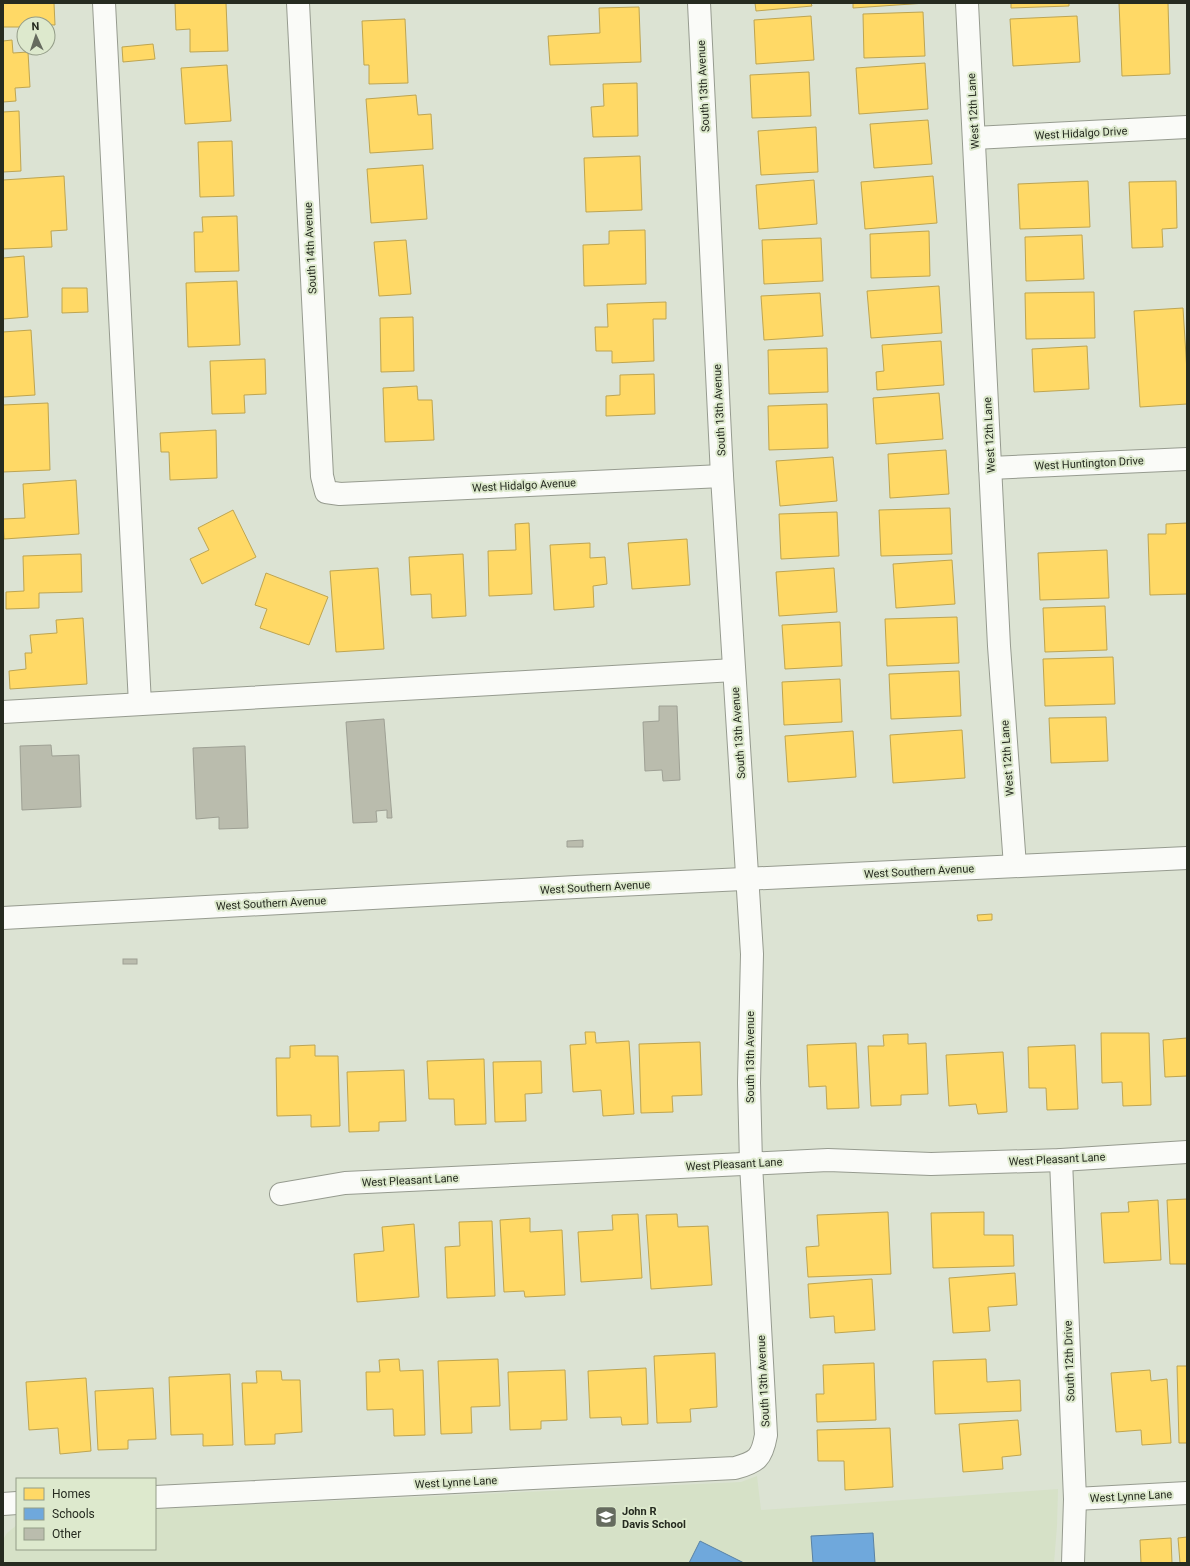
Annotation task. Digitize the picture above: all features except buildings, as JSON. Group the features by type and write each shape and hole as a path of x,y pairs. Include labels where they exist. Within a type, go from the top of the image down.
{"street":[{"path":"104,3 140,704"},
{"name":"South 14th Avenue","path":"298,3 322,476 326,492"},
{"name":"South 13th Avenue","path":"699,3 722,476 752,954 750,1084 751,1164 766,1435 763,1450 755,1461"},
{"name":"West 12th Lane","path":"967,3 999,646 1015,866"},
{"name":"West Hidalgo Drive","path":"974,138 1187,127"},
{"name":"West Huntington Drive","path":"990,468 1187,458"},
{"name":"West Hidalgo Avenue","path":"326,492 340,494 722,476"},
{"path":"3,712 734,670"},
{"name":"West Southern Avenue","path":"3,918 747,879 1187,858"},
{"name":"West Pleasant Lane","path":"282,1194 345,1183 828,1160 931,1164 1061,1160 1187,1152"},
{"name":"South 12th Drive","path":"1061,1160 1075,1499 1073,1563"},
{"name":"West Lynne Lane","path":"156,1497 735,1468 755,1461"},
{"name":"West Lynne Lane","path":"1075,1499 1187,1493"},
{"path":"3,1504 16,1504"}],"shaded area":[{"name":"John R Davis School","path":"757,1476 761,1510 1058,1489 1054,1563 4,1563 4,1538 7,1533 16,1526 16,1550 156,1550 156,1509 741,1482"}],"place":[{"name":"John R Davis School","path":"606,1517"}]}
